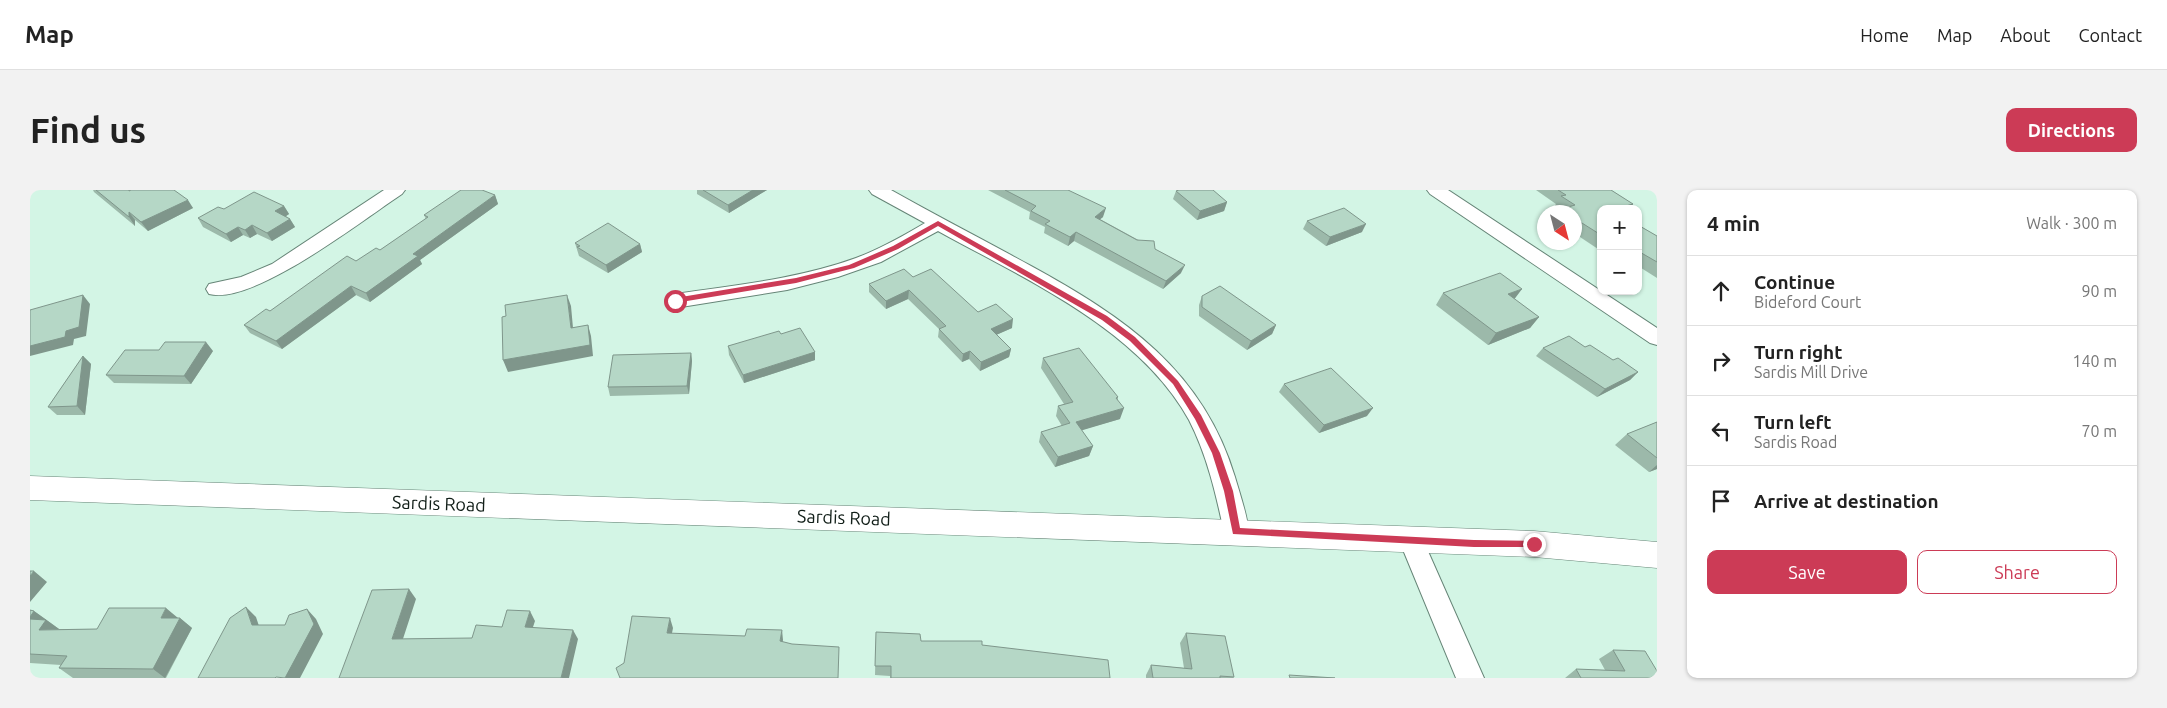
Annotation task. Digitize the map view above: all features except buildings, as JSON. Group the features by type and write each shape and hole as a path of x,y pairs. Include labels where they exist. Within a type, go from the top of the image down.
{"main road":[{"name":"Sardis Road","path":"30,488 1534,544 1657,555"}],"street":[{"path":"878,190 1105,318 1133,339 1175,382 1198,417 1216,453 1228,491 1236,532"},
{"path":"1436,190 1657,338"},
{"path":"216,289 246,282 279,268 387,191"},
{"path":"675,301 796,280 842,269 896,248 938,223"},
{"path":"1411,540 1470,678"}],"route":[{"path":"675,301 823,275 852,266 896,248 938,223 1105,318 1133,339 1175,382 1198,417 1216,453 1228,491 1236,532 1534,544"}]}
